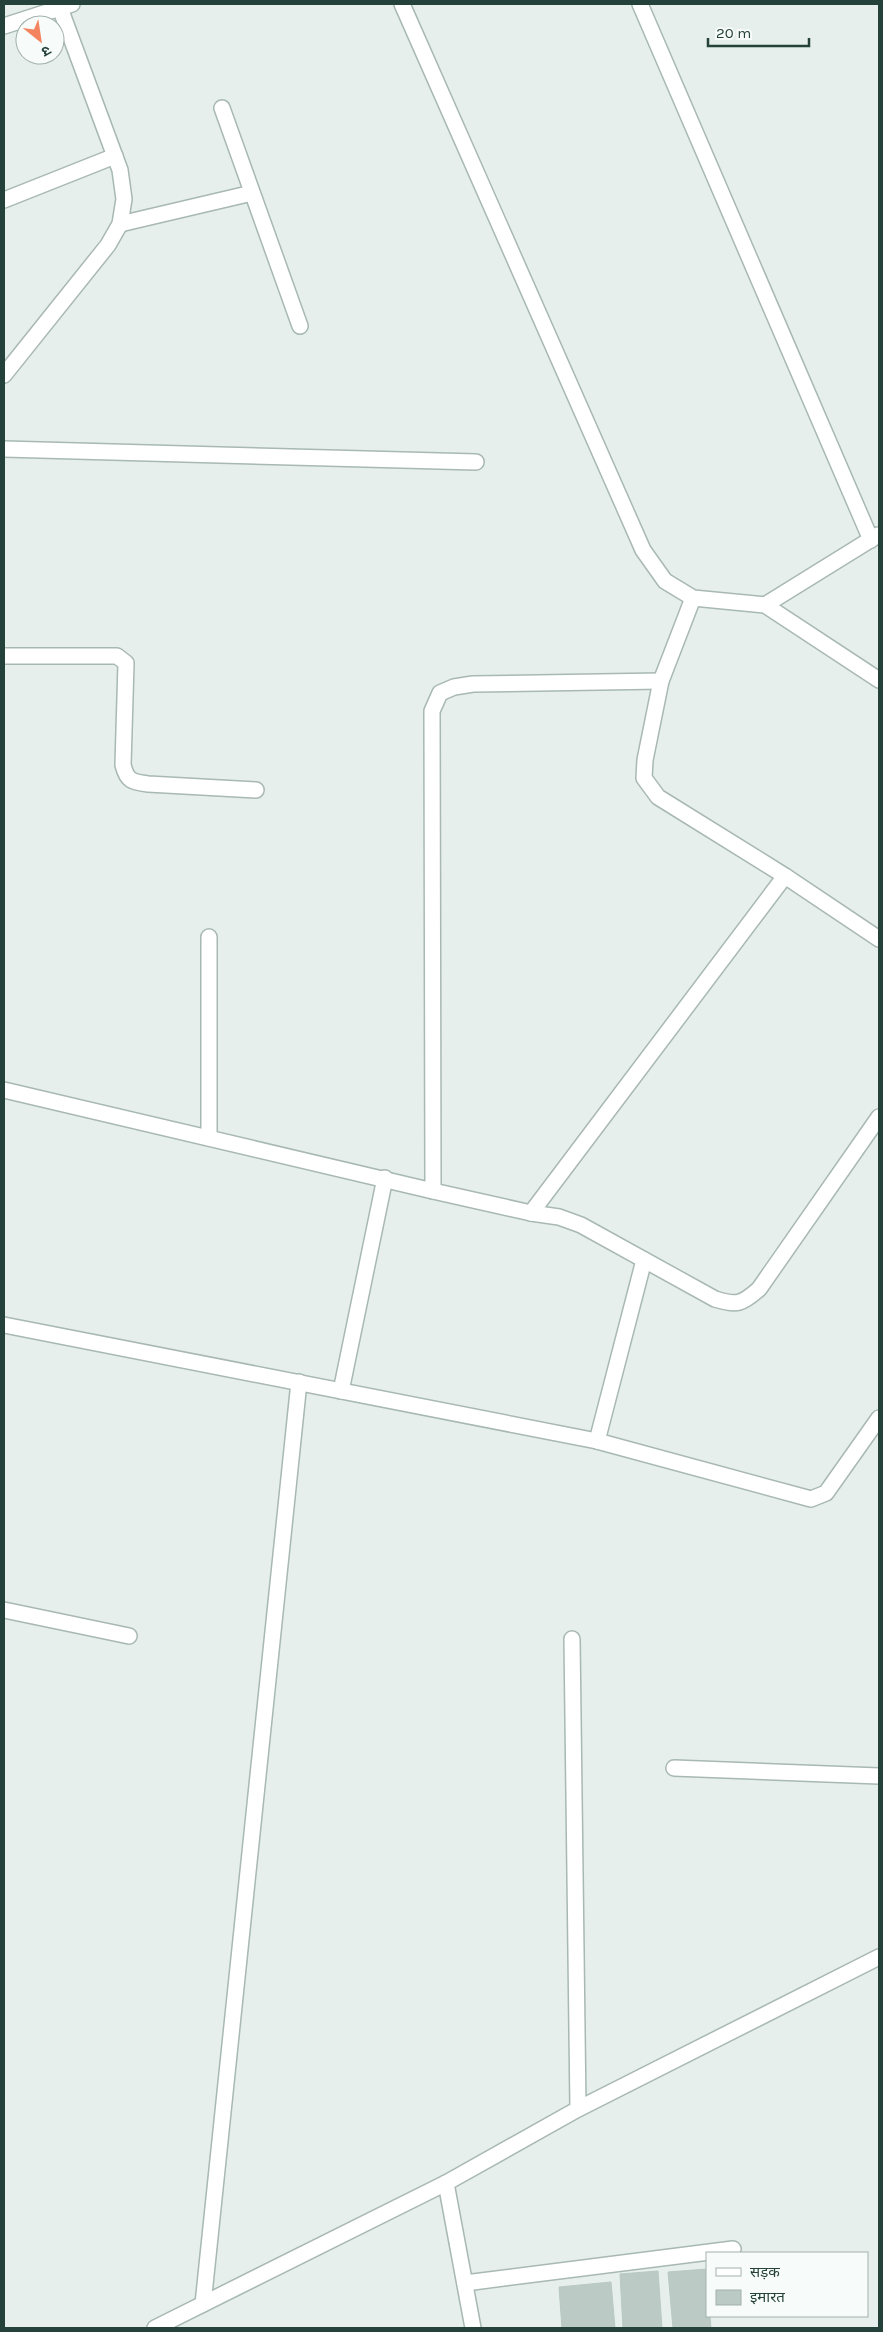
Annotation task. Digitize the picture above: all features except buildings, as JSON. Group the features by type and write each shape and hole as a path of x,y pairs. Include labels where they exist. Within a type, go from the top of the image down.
{"street":[{"path":"402,4 643,550 664,581 693,598 765,605 879,680"},
{"path":"640,4 875,537 765,605"},
{"path":"4,26 66,6 120,170 124,199 120,224 108,245 4,375"},
{"path":"222,108 300,326"},
{"path":"4,200 115,156"},
{"path":"120,224 252,193"},
{"path":"4,449 476,462"},
{"path":"693,598 661,681 645,760 644,778 658,798 785,876 879,939"},
{"path":"4,656 118,656 126,663 123,765 126,776 132,782 256,790"},
{"path":"433,1191 432,711 440,693 454,687 473,684 661,681"},
{"path":"531,1213 785,876"},
{"path":"210,937 210,1138"},
{"path":"4,1090 385,1178 433,1191 531,1213 560,1217 580,1225 715,1299 731,1304 746,1301 759,1289 879,1117"},
{"path":"341,1391 385,1178"},
{"path":"597,1441 644,1260"},
{"path":"4,1325 597,1441 811,1499 826,1493 879,1418"},
{"path":"203,2304 299,1382"},
{"path":"4,1610 129,1636"},
{"path":"572,1639 578,2109"},
{"path":"674,1768 879,1776"},
{"path":"155,2328 446,2184 578,2109 879,1957"},
{"path":"446,2184 473,2328"},
{"path":"717,2252 733,2250"},
{"path":"465,2283 706,2253"}]}
